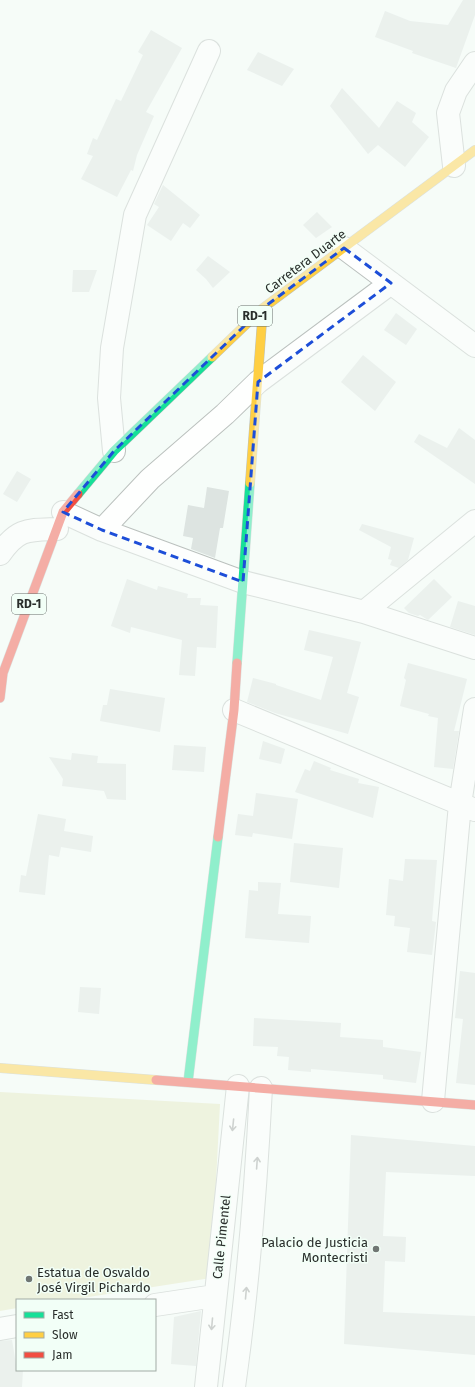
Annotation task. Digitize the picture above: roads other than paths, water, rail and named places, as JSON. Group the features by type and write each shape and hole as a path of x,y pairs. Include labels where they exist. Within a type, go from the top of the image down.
{"street":[{"path":"114,451 109,398 112,348 135,215 209,51"},
{"path":"454,166 448,113 456,91 475,63"},
{"name":"Carretera Duarte","path":"60,521 114,451 263,308 475,150"},
{"path":"344,248 475,346"},
{"path":"102,530 150,479 226,414 258,382 391,283"},
{"path":"188,1082 234,710 263,308"},
{"path":"0,554 8,543 25,530 60,521 102,530 243,582 364,612 475,648"},
{"name":"RD-1","path":"0,698 3,673 60,521"},
{"path":"364,612 475,521"},
{"path":"433,1101 468,807 475,709"},
{"path":"234,710 468,807"},
{"path":"0,1068 475,1105"},
{"name":"Calle Pimentel","path":"206,1387 214,1296 238,1086"},
{"path":"234,1387 245,1306 261,1088"},
{"path":"156,1305 214,1296"},
{"path":"0,1329 16,1326"}],"place":[{"name":"Palacio de Justicia Montecristi","path":"376,1249"},
{"name":"Estatua de Osvaldo José Virgil Pichardo","path":"29,1279"}]}
